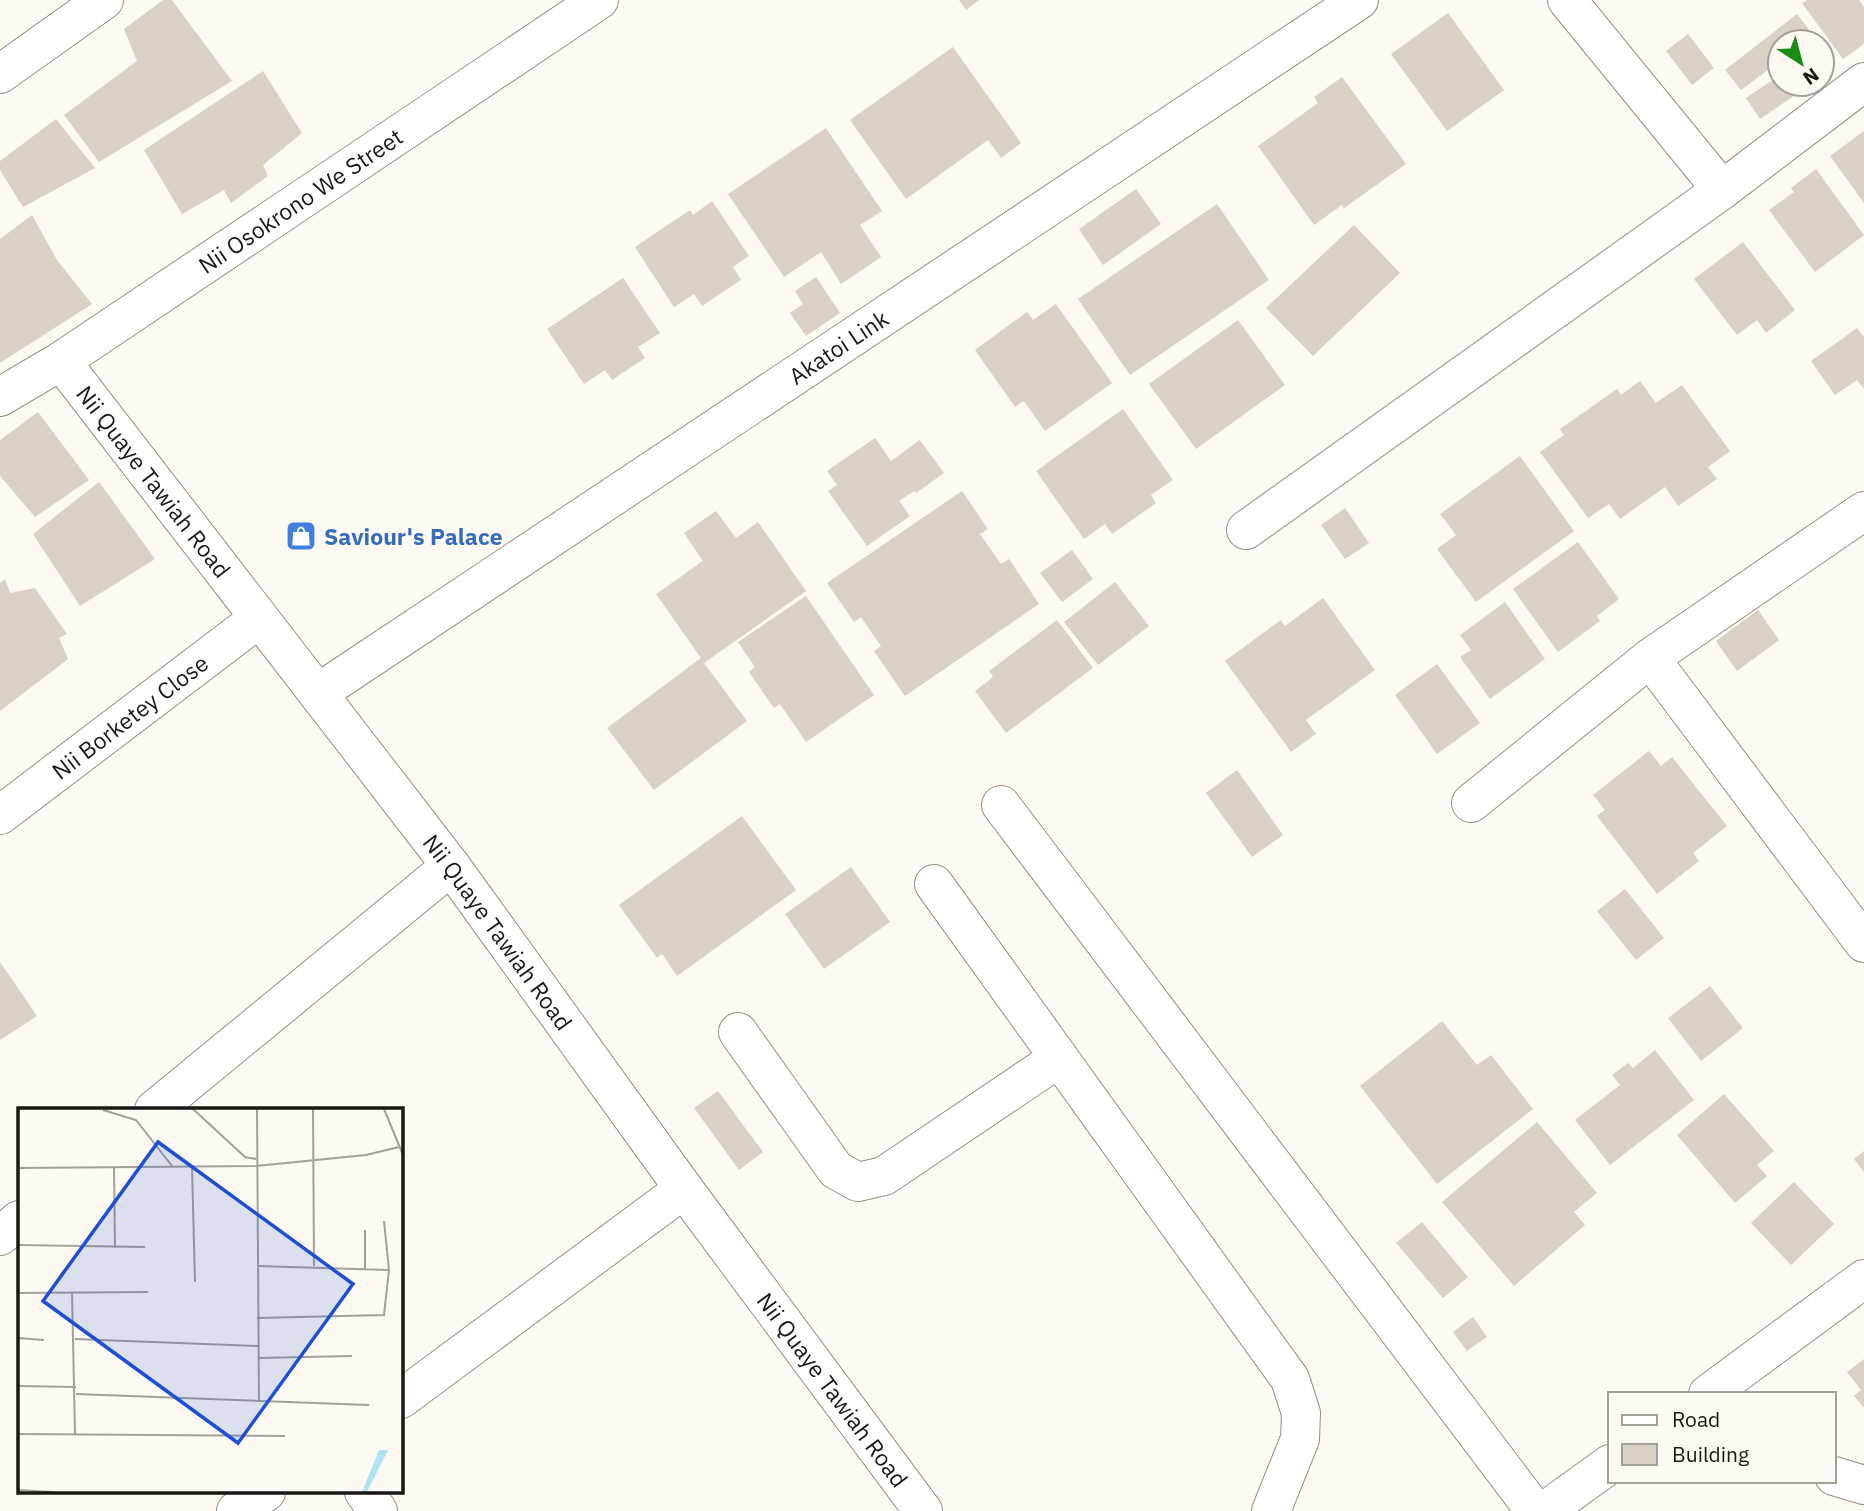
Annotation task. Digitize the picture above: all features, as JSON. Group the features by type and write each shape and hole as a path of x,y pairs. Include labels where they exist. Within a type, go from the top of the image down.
{"street":[{"path":"0,74 104,0"},
{"name":"Nii Osokrono We Street","path":"0,397 61,360 598,0"},
{"name":"Akatoi Link","path":"318,693 1359,0"},
{"path":"1567,0 1722,190"},
{"path":"1246,530 1722,190 1864,82"},
{"name":"Nii Quaye Tawiah Road","path":"61,360 451,866 684,1189 923,1511"},
{"path":"1471,803 1650,658 1864,511"},
{"name":"Nii Borketey Close","path":"0,815 258,619"},
{"path":"1650,658 1864,943"},
{"path":"1000,805 1535,1511"},
{"path":"156,1108 451,866"},
{"path":"934,884 1290,1379 1301,1413 1300,1439 1271,1511"},
{"path":"738,1032 836,1170 858,1182 884,1176 1059,1058"},
{"path":"402,1398 684,1189"},
{"path":"0,1236 18,1221"},
{"path":"1711,1392 1864,1279"},
{"path":"1545,1511 1608,1465"},
{"path":"1836,1477 1864,1485"},
{"path":"236,1511 263,1494"},
{"path":"365,1494 378,1511"}],"building":[{"path":"163,0 172,0 232,81 99,162 64,115 137,61 124,29"},
{"path":"959,0 979,0 966,10"},
{"path":"1807,0 1859,0 1864,7 1864,44 1843,59 1836,49 1836,28 1820,28 1802,3"},
{"path":"1448,13 1504,90 1447,131 1391,54"},
{"path":"1797,14 1808,28 1779,28"},
{"path":"1688,34 1714,68 1692,85 1666,51"},
{"path":"1766,38 1766,71 1741,90 1725,70"},
{"path":"953,47 1021,143 1001,158 988,140 906,199 850,120"},
{"path":"263,71 302,133 263,165 268,176 231,203 224,190 182,214 144,150"},
{"path":"1342,77 1406,164 1344,208 1342,205 1314,225 1258,146 1318,103 1314,97"},
{"path":"1766,84 1766,98 1791,98 1760,119 1746,98"},
{"path":"56,119 95,168 23,207 0,170 0,161"},
{"path":"826,128 882,211 860,225 881,257 841,284 821,252 784,277 728,194"},
{"path":"1864,131 1864,203 1830,156"},
{"path":"1816,169 1864,235 1815,272 1769,210 1794,192 1791,188"},
{"path":"1136,189 1161,224 1103,265 1079,229"},
{"path":"712,201 749,256 733,267 741,280 702,306 694,294 674,307 635,247 690,210 693,215"},
{"path":"1217,204 1269,280 1130,375 1078,299"},
{"path":"32,215 57,260 92,304 0,363 0,239"},
{"path":"1354,225 1400,273 1313,356 1266,308"},
{"path":"1743,242 1795,310 1766,333 1757,320 1737,335 1694,279"},
{"path":"816,277 840,313 806,336 790,313 803,304 795,291"},
{"path":"623,278 660,333 638,347 645,358 612,380 605,370 584,384 547,329"},
{"path":"1056,304 1112,383 1045,431 1024,401 1015,407 975,350 1027,312 1033,320"},
{"path":"1238,320 1285,385 1196,449 1149,384"},
{"path":"1857,328 1864,337 1864,389 1857,380 1835,395 1811,361"},
{"path":"1640,381 1656,403 1682,385 1730,451 1708,467 1717,479 1678,506 1665,487 1620,519 1609,504 1588,518 1540,452 1564,435 1560,429 1617,389 1621,395"},
{"path":"1123,409 1173,480 1151,495 1156,503 1112,534 1105,524 1084,539 1036,471"},
{"path":"38,412 89,480 35,517 0,476 0,440"},
{"path":"875,438 891,461 920,440 944,473 916,493 914,491 899,501 910,516 867,546 828,491 837,485 827,471"},
{"path":"1520,456 1574,531 1476,602 1437,549 1456,535 1440,514"},
{"path":"99,482 155,559 80,606 33,534"},
{"path":"962,491 988,529 980,534 1001,564 1009,559 1039,604 905,696 874,651 881,646 861,617 854,622 827,583"},
{"path":"1345,508 1369,543 1345,559 1321,525"},
{"path":"716,511 736,538 758,522 806,591 704,663 747,721 654,790 607,728 701,658 656,594 703,561 684,533"},
{"path":"1578,542 1619,599 1597,616 1600,621 1558,652 1513,589"},
{"path":"1072,550 1093,579 1062,602 1040,573"},
{"path":"5,579 10,593 35,588 67,634 59,638 68,659 0,711 0,583"},
{"path":"1115,582 1149,626 1098,665 1064,622"},
{"path":"806,596 874,695 806,742 780,704 774,708 749,672 755,667 738,642"},
{"path":"1323,598 1375,670 1306,720 1316,734 1291,752 1225,661 1281,620 1285,626"},
{"path":"1505,602 1545,659 1490,699 1460,657 1471,650 1460,635"},
{"path":"1758,610 1779,640 1737,671 1716,641"},
{"path":"1057,620 1093,668 1006,733 975,691 993,677 989,671"},
{"path":"1437,664 1480,723 1437,754 1395,695"},
{"path":"1649,751 1661,766 1672,757 1727,826 1693,853 1699,861 1657,894 1597,816 1605,810 1593,795"},
{"path":"1237,770 1283,835 1252,857 1206,793"},
{"path":"742,816 796,890 677,976 662,954 657,958 619,905"},
{"path":"851,867 890,922 824,969 785,914"},
{"path":"1625,889 1664,938 1636,960 1597,911"},
{"path":"0,962 37,1016 0,1040"},
{"path":"1710,986 1743,1028 1701,1061 1668,1018"},
{"path":"1442,1021 1477,1065 1491,1055 1533,1109 1437,1184 1360,1086"},
{"path":"1655,1050 1694,1100 1610,1165 1575,1120 1620,1085 1612,1075 1628,1063 1633,1068"},
{"path":"718,1091 763,1152 739,1170 694,1108"},
{"path":"1724,1094 1774,1151 1757,1165 1767,1176 1735,1203 1677,1135"},
{"path":"1537,1122 1597,1193 1574,1212 1585,1225 1514,1286 1442,1202"},
{"path":"1864,1151 1864,1172 1854,1159"},
{"path":"1794,1182 1834,1224 1791,1265 1751,1223"},
{"path":"1422,1222 1468,1277 1443,1298 1396,1243"},
{"path":"1473,1317 1487,1337 1467,1351 1453,1332"},
{"path":"1864,1359 1864,1408 1854,1396 1861,1390 1847,1372"}],"place":[{"name":"Saviour's Palace","path":"301,536"}]}
